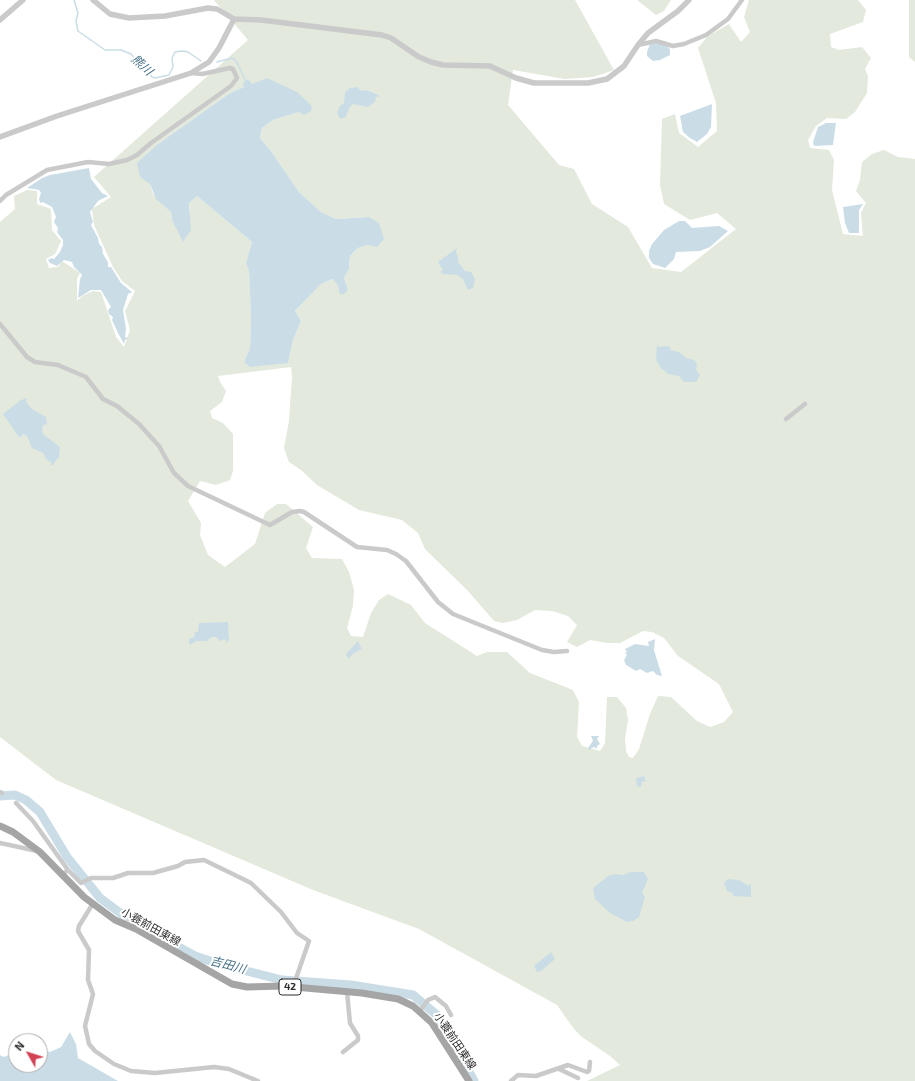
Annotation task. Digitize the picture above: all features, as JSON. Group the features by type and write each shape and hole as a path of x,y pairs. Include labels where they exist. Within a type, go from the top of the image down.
{"main road":[{"name":"小蓑前田東線","path":"0,826 14,832 66,872 92,904 120,924 136,929 232,984 247,987 294,986 347,992 398,999 421,1009 438,1031 469,1081"}],"street":[{"path":"0,20 23,0"},
{"path":"93,0 110,14 129,18 165,16 208,8 217,9 234,19 261,20 382,36 391,38 419,57 431,62 443,65 490,66 516,78 534,83 588,83 607,79 624,66 638,45 654,28 678,11 689,0"},
{"path":"638,45 656,41 673,46 684,44 706,35 728,19 742,0"},
{"path":"0,137 57,116 191,73 209,62 219,48 234,19"},
{"path":"0,201 6,195 47,170 91,162 109,164 127,160 137,155 151,143 231,86 237,78 233,69 230,68 202,74 191,73"},
{"path":"0,324 27,357 35,362 58,365 86,377 103,399 117,406 140,424 159,446 174,473 188,486 270,525 292,512 304,512 357,547 387,550 396,554 406,562 438,602 453,614 542,650 554,652 567,651"},
{"path":"786,419 806,404"},
{"path":"16,803 33,821 66,872 81,883 90,878 113,878 128,873 153,873 178,866 185,862 204,860 250,883 281,912 291,928 309,941 294,986"},
{"path":"0,844 40,852"},
{"path":"92,904 79,926 78,931 89,950 88,980 93,994 86,1026 89,1044 95,1052 114,1064 131,1071 155,1073 214,1067 229,1069 258,1081"},
{"path":"343,1052 358,1040 358,1036 350,1022 347,992"},
{"path":"421,1009 428,1000 435,997 439,999 451,1015"},
{"path":"511,1081 518,1075 536,1076 568,1065 587,1072 589,1071 590,1062"},
{"path":"558,1069 578,1078"}],"shaded area":[{"path":"214,0 575,0 614,70 593,77 565,79 513,70 508,105 559,165 574,169 592,204 628,227 652,268 681,272 736,229 717,213 690,220 664,204 660,185 662,119 675,114 679,133 698,147 717,131 716,103 698,48 708,36 729,24 741,42 750,32 744,17 749,0 858,0 866,10 863,22 830,34 831,47 839,50 862,47 871,58 865,69 868,76 867,93 855,112 846,119 827,118 816,126 808,140 810,148 829,150 834,160 832,190 843,234 863,236 861,213 866,203 856,191 860,180 862,162 872,154 884,150 898,157 915,159 915,1081 587,1081 620,1065 610,1056 582,1037 574,1029 557,1005 419,929 313,890 56,780 0,737 0,222 15,209 14,196 27,190 37,191 37,204 51,209 52,230 61,241 55,254 46,259 49,268 58,267 62,261 80,273 77,279 77,301 82,296 93,291 101,292 116,337 124,347 130,330 125,311 135,291 122,281 113,267 94,225 92,209 111,197 94,177 248,40","holes":["248,79 252,84 305,115 299,112 273,120 262,128 260,138 271,151 299,192 321,212 336,219 369,217 367,245 358,248 350,256 349,269 344,278 348,290 339,293 338,286 334,279 321,284 295,311 301,321 293,340 288,363 244,362 250,348 251,320 249,271 246,263 252,242 197,196 189,203 190,213 172,220 171,212 153,194 150,184 158,144 230,93 244,87","291,367 292,377 289,421 284,448 289,462 301,470 317,485 359,510 402,520 418,533 425,549 468,591 494,621 503,623 517,620 535,610 552,611 568,616 577,625 567,642 577,647 590,640 607,643 620,643 643,631 652,632 664,638 678,656 719,684 733,712 724,722 710,727 697,721 671,697 658,696 650,714 639,749 633,758 629,757 626,751 625,739 628,720 626,708 617,697 607,697 605,743 600,751 582,746 577,737 579,702 573,690 530,673 507,652 487,652 477,656 425,623 411,605 388,594 379,600 371,613 363,637 351,636 347,628 353,606 354,590 349,572 342,559 312,558 306,548 313,527 286,504 277,504 265,513 255,544 225,567 208,555 200,535 201,523 188,501 200,481 216,485 230,480 233,471 233,434 223,423 212,418 210,411 222,402 226,391 218,376"]},
{"path":"637,0 671,0 664,11 656,15"},
{"path":"909,0 915,0 915,62 909,57"}],"water":[{"path":"664,43 670,49 670,55 660,60 653,61 647,56 647,52 650,44"},
{"path":"267,78 297,92 312,106 311,111 304,115 299,112 273,120 262,128 260,138 271,151 299,192 321,212 336,219 369,217 379,223 384,239 377,247 367,245 358,248 350,256 349,269 344,278 348,290 343,295 339,293 338,286 333,279 321,284 295,311 301,321 293,340 288,363 250,367 244,362 250,348 251,320 249,271 246,263 252,242 197,196 189,203 191,230 183,242 172,220 171,212 156,199 150,184 140,177 137,163 158,144 230,93 244,87 243,83 248,79 252,84"},
{"path":"357,87 361,91 367,90 380,96 376,97 375,102 368,107 353,104 349,108 346,117 340,119 337,113 339,107 344,103 345,92 350,88"},
{"path":"712,104 711,127 707,134 697,142 683,132 680,116"},
{"path":"826,123 836,123 833,145 814,146 813,142 818,127"},
{"path":"89,168 91,179 102,193 108,196 98,201 90,212 93,222 91,225 98,238 99,244 102,247 103,254 108,262 108,267 111,267 121,283 132,292 128,294 123,310 126,329 125,337 128,338 125,340 124,344 112,320 113,317 109,314 108,310 111,307 101,290 91,290 78,298 80,279 82,275 74,267 72,262 64,260 57,266 50,263 48,260 51,258 54,259 60,252 63,245 63,240 57,232 58,228 54,222 56,217 52,207 43,202 40,203 39,199 41,193 39,190 27,188 42,178 50,175"},
{"path":"863,204 859,210 859,233 849,233 845,223 843,207"},
{"path":"679,221 685,221 692,228 719,226 728,231 710,247 700,251 676,252 674,259 665,268 653,264 649,258 649,251 652,244 664,230"},
{"path":"457,248 456,253 458,256 458,262 465,271 471,272 475,279 473,288 468,290 463,279 457,275 443,274 440,272 443,270 438,262"},
{"path":"657,345 659,347 668,346 671,348 670,350 679,352 686,358 694,360 697,364 696,370 700,375 696,382 684,382 679,376 668,374 661,368 656,360"},
{"path":"27,398 26,402 32,409 46,417 47,424 43,425 43,434 60,447 59,458 53,465 51,465 51,462 47,460 43,453 32,448 27,436 23,434 19,437 3,414 21,400"},
{"path":"228,622 229,639 227,643 225,639 220,641 216,637 211,637 207,641 196,641 190,645 189,639 194,637 195,632 198,632 199,623"},
{"path":"655,639 654,650 662,676 657,675 653,671 647,673 640,669 636,671 626,665 624,660 627,655 625,653 627,652 625,649 635,644 649,646 648,642"},
{"path":"358,641 362,649 354,653 348,659 346,654"},
{"path":"591,736 599,736 597,739 600,744 597,746 597,749 594,747 589,750 588,748 593,741"},
{"path":"644,776 646,782 642,781 641,787 637,786 636,778"},
{"path":"631,872 644,872 648,879 642,893 645,897 639,917 633,921 627,922 610,913 595,899 593,888 608,876 615,874 623,875"},
{"path":"728,879 739,880 749,886 751,883 751,897 733,896 733,893 727,891 724,883"},
{"path":"551,952 555,959 541,971 537,972 534,966"},
{"path":"70,1032 76,1044 78,1058 118,1081 0,1081 0,1055 4,1057 8,1055 8,1073 48,1073 48,1051 50,1052 61,1047"}],"waterway":[{"name":"熊川","path":"74,0 78,13 76,21 78,31 105,50 121,50 131,54 152,77 155,78 169,75 173,67 172,58 175,52 188,52 201,61"},
{"name":"熊川","path":"217,62 232,58 236,61 246,81"},
{"name":"吉田川","path":"0,796 15,795 26,800 40,812 67,857 100,898 123,915 135,919 171,943 195,956 219,964 282,980 351,985 413,995 438,1016 474,1081"}]}
